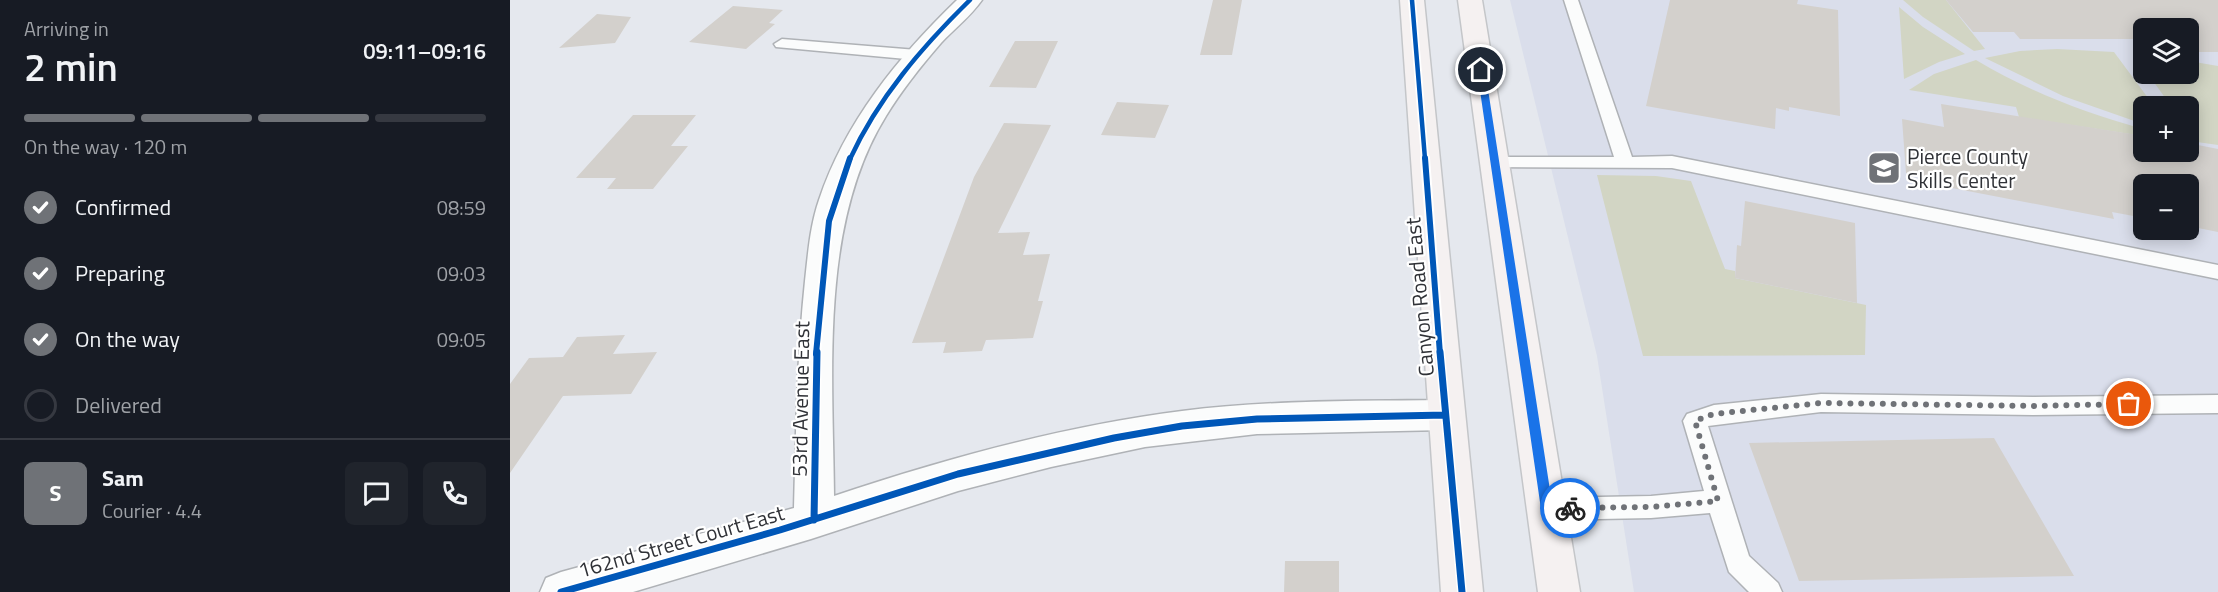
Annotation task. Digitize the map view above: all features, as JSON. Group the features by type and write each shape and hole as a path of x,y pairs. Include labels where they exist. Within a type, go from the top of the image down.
{"main road":[{"name":"Canyon Road East","path":"1412,0 1445,415 1462,592"},
{"path":"1470,0 1559,592"}],"street":[{"name":"53rd Avenue East","path":"814,520 817,323 832,202 858,141 917,55 970,0"},
{"name":"162nd Street Court East","path":"561,592 814,520 896,492 1024,456 1147,431 1311,418 1445,415"}],"lane":[{"path":"1571,0 1624,161"},
{"path":"782,44 917,55"},
{"path":"1495,163 1672,162 2218,272"},
{"path":"1768,592 1738,564 1695,421 1713,414 1821,403 2033,406 2218,404"},
{"path":"1546,509 1651,507 1718,501"}],"shaded area":[{"name":"Pierce County Skills Center","path":"1510,0 2218,0 2218,592 1634,592 1597,356"}],"green space":[{"path":"1903,0 1946,0 1985,49 1974,51 1923,17"},
{"path":"1899,7 1923,27 1965,54 1939,62 1904,79"},
{"path":"2057,49 2114,52 2133,78 2133,84 2138,84 2147,96 2133,96 2133,120 2063,96 1985,58 2020,51"},
{"path":"1976,60 2016,82 2057,100 2133,126 2133,134 2019,117 2016,107 1909,90 1934,74"},
{"path":"2199,63 2218,66 2218,145 2199,142 2199,96 2164,96 2155,84 2199,84"},
{"path":"1597,175 1656,176 1691,181 1725,269 1735,271 1735,278 1866,305 1865,355 1643,356"}],"building":[{"path":"1213,0 1242,0 1232,55 1200,55"},
{"path":"1670,0 1798,0 1797,4 1838,10 1840,116 1789,107 1789,111 1776,108 1775,129 1646,106"},
{"path":"1946,0 2218,0 2218,52 2199,52 2199,18 2133,18 2133,39 2020,39 2014,32 1973,32"},
{"path":"733,6 783,10 769,23 775,24 746,49 689,42"},
{"path":"597,14 631,17 615,43 559,48"},
{"path":"1015,41 1058,41 1036,88 989,87"},
{"path":"1117,102 1169,105 1155,138 1101,135"},
{"path":"1941,104 2133,134 2133,162 2199,162 2199,145 2218,149 2218,232 2199,228 2199,174 2133,174 2133,216 2112,212 2114,219 1952,188 1952,183 1906,173 1902,119 1944,127"},
{"path":"633,115 696,115 671,146 688,146 653,189 607,189 616,178 576,178"},
{"path":"1004,123 1051,125 998,233 1030,232 1023,255 1050,254 1038,301 1043,301 1033,338 986,340 982,351 943,353 946,342 912,343 974,177"},
{"path":"1745,201 1855,223 1857,303 1735,278 1737,245 1741,246"},
{"path":"625,335 613,354 657,352 631,394 563,396 510,473 510,384 529,358 563,357 577,337"},
{"path":"1994,438 2074,576 1799,581 1749,443"},
{"path":"1285,561 1339,561 1339,592 1284,592"}],"cycle path":[{"path":"814,520 817,339 826,240 833,202 856,145 888,92 927,44 970,0"},
{"path":"1412,0 1445,415 1462,592"},
{"path":"561,592 822,518 958,474 1114,438 1182,426 1257,419 1445,415"}],"way so far":[{"path":"1570,508 1651,507 1718,501 1695,421 1713,414 1821,403 2033,406 2129,404"}],"place":[{"name":"Pierce County Skills Center","path":"1884,168"}],"route":[{"path":"1481,70 1546,509 1570,508"}]}
